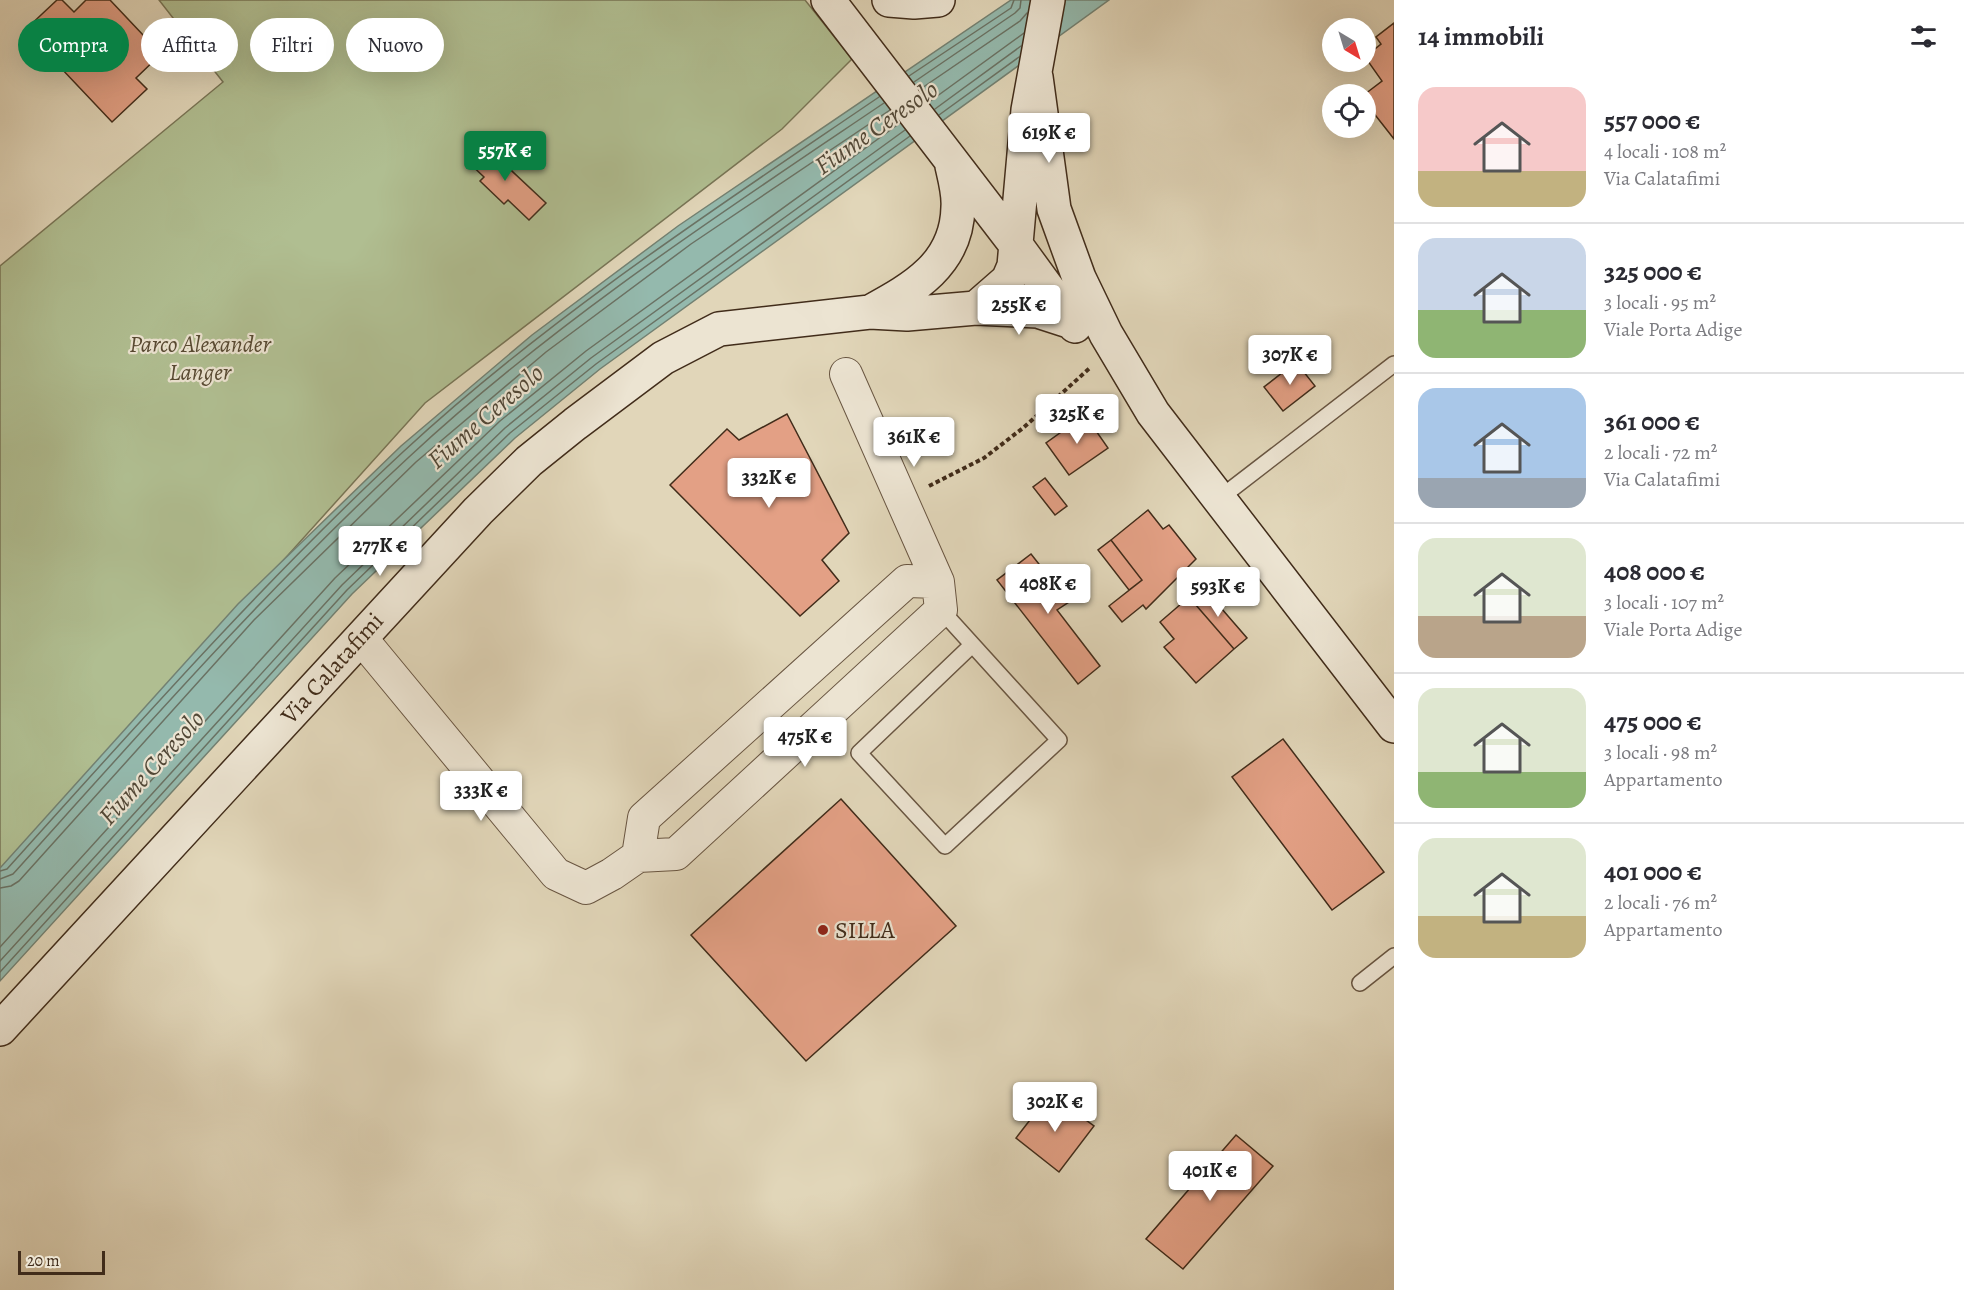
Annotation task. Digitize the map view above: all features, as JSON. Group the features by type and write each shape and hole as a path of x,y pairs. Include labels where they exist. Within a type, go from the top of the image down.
{"main road":[{"path":"828,0 952,164 1016,244 1107,367 1153,412 1394,726"},
{"path":"890,0 914,3 938,0"},
{"path":"976,308 1011,275 1029,110 1048,0"},
{"path":"1036,77 1048,176 1061,233 1090,303 1153,412"},
{"name":"Via Calatafimi","path":"870,312 909,291 927,278 944,257 955,230 958,208 952,164"},
{"name":"Via Calatafimi","path":"0,1029 404,590 529,461 574,424 663,358 719,329 870,312 907,314 976,308 1038,311 1072,322"}],"street":[{"path":"846,374 901,498 939,596"},
{"path":"638,856 644,818 907,581 939,596"},
{"path":"361,638 556,874 586,888 638,856 676,854 939,596"}],"lane":[{"path":"1220,498 1394,364"},
{"path":"939,596 972,645 1059,740 945,846 859,753 972,645"},
{"path":"1360,983 1394,956"}],"path":[{"path":"901,498 984,458 1023,428 1091,366"}],"green space":[{"name":"Parco Alexander Langer","path":"159,0 805,0 852,59 782,129 425,403 0,875 0,266 223,82 215,72 238,72 238,18 173,18"}],"water":[{"name":"Fiume Ceresolo","path":"1011,0 1109,0 600,369 515,438 352,594 0,981 0,868 238,604 401,446 532,335 678,226"}],"building":[{"path":"57,0 62,0 74,12 86,0 110,0 127,18 38,18"},
{"path":"129,20 141,33 142,72 136,78 147,89 112,122 65,72 129,72"},
{"path":"1394,23 1394,139 1376,116 1376,86 1382,81 1376,72 1376,48 1381,44 1376,37"},
{"path":"482,143 546,203 529,220 508,200 504,204 480,181 484,177 466,160"},
{"path":"1296,362 1315,386 1283,411 1264,387"},
{"path":"787,414 849,533 822,560 839,581 800,616 670,485 727,429 739,440"},
{"path":"1085,415 1108,448 1069,475 1046,443"},
{"path":"1045,478 1067,506 1055,515 1033,487"},
{"path":"1148,510 1163,529 1169,525 1196,559 1146,609 1143,605 1122,622 1109,606 1142,580 1111,540"},
{"path":"1111,540 1142,580 1129,590 1098,550"},
{"path":"1031,554 1069,602 1057,610 1100,666 1078,684 997,580"},
{"path":"1202,586 1247,638 1234,649 1189,597"},
{"path":"1189,597 1234,649 1196,683 1164,647 1174,639 1160,622"},
{"path":"1283,739 1384,872 1332,910 1232,777"},
{"name":"SILLA","path":"841,799 956,926 806,1061 691,935"},
{"path":"1050,1094 1094,1126 1059,1172 1016,1138"},
{"path":"1236,1135 1273,1166 1183,1269 1146,1239"}],"place":[{"name":"SILLA","path":"823,930"}]}
